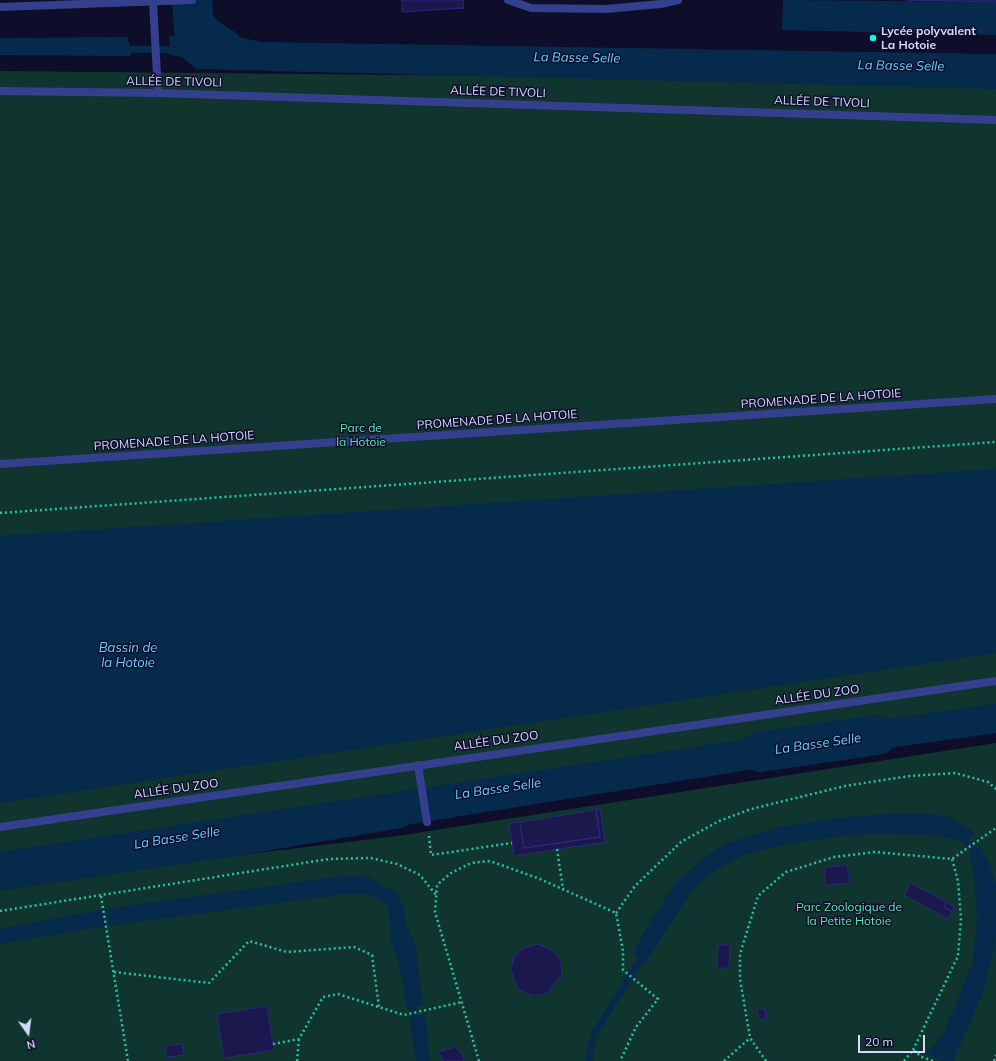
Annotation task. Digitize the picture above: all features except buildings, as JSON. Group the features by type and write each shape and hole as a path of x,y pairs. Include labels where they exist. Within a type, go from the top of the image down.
{"street":[{"path":"0,7 192,0"},
{"path":"508,0 531,8 606,9 678,0"},
{"path":"153,2 158,93"},
{"name":"ALLÉE DE TIVOLI","path":"0,91 158,93 996,120"},
{"name":"PROMENADE DE LA HOTOIE","path":"0,464 996,399"},
{"name":"ALLÉE DU ZOO","path":"0,827 996,681"},
{"path":"418,765 426,822"}],"path":[{"path":"0,513 996,442"},
{"path":"620,1061 636,1027 658,1000 623,970 623,951 616,913 635,886 681,842 719,821 751,809 845,786 910,776 955,773 988,782 996,790"},
{"path":"426,822 431,855 512,843"},
{"path":"766,1061 750,1038 740,979 740,954 758,896 786,872 834,857 875,852 952,859 996,828"},
{"path":"557,849 564,889"},
{"path":"0,911 329,859 372,858 398,864 420,875 437,896"},
{"path":"904,1061 913,1050 958,956 961,919 958,881 952,859"},
{"path":"479,1061 435,912 438,886 451,872 470,864 490,861 540,879 616,913"},
{"path":"100,896 107,930 128,1061"},
{"path":"114,972 209,983 249,941 287,952 354,947 372,955 379,1008"},
{"path":"297,1061 299,1039 323,997 338,994 404,1015 462,1002"},
{"path":"724,1061 750,1038"},
{"path":"273,1044 299,1039"},
{"path":"913,1050 922,1057 933,1061"},
{"path":"994,1061 996,1055"}],"green space":[{"name":"Parc de la Hotoie","path":"0,71 996,81 996,704 0,855"},
{"name":"Parc Zoologique de la Petite Hotoie","path":"996,743 996,1061 0,1061 0,884 397,836"}],"water":[{"path":"783,0 996,2 996,35 782,30"},
{"path":"209,9 219,23 236,36 261,42 996,54 996,89 196,69 182,57 170,55 169,36 174,36 178,32 178,10"},
{"path":"127,37 132,53 130,56 0,55 0,38"},
{"name":"Bassin de la Hotoie","path":"996,469 996,653 0,803 0,536"},
{"path":"996,704 996,733 825,757 821,728"},
{"path":"813,729 817,759 411,824 402,828 230,857 0,891 0,852"},
{"path":"895,813 926,813 949,817 968,827 975,834 963,843 956,839 936,835 871,834 836,837 782,845 742,856 709,874 693,889 644,965 633,953 651,920 677,881 705,857 724,844 779,827 839,818"},
{"path":"980,847 991,867 996,885 996,933 994,950 983,993 953,1061 942,1061 927,1054 944,1032 973,961 977,915 973,868 970,855"},
{"path":"350,875 368,877 397,893 403,907 407,927 416,946 423,1005 407,1009 401,973 391,941 387,906 371,895 346,894 101,927 0,944 0,929 111,908"},
{"path":"425,1015 430,1061 416,1061 409,1018"}],"waterway":[{"name":"La Basse Selle","path":"192,0 194,30 223,48"},
{"path":"122,49 178,50"},
{"name":"La Basse Selle","path":"760,752 877,735"},
{"path":"961,834 980,857"},
{"path":"589,1061 593,1036 644,954"},
{"path":"412,1000 416,1025"}],"place":[{"name":"Lycée polyvalent La Hotoie","path":"873,38"}]}
